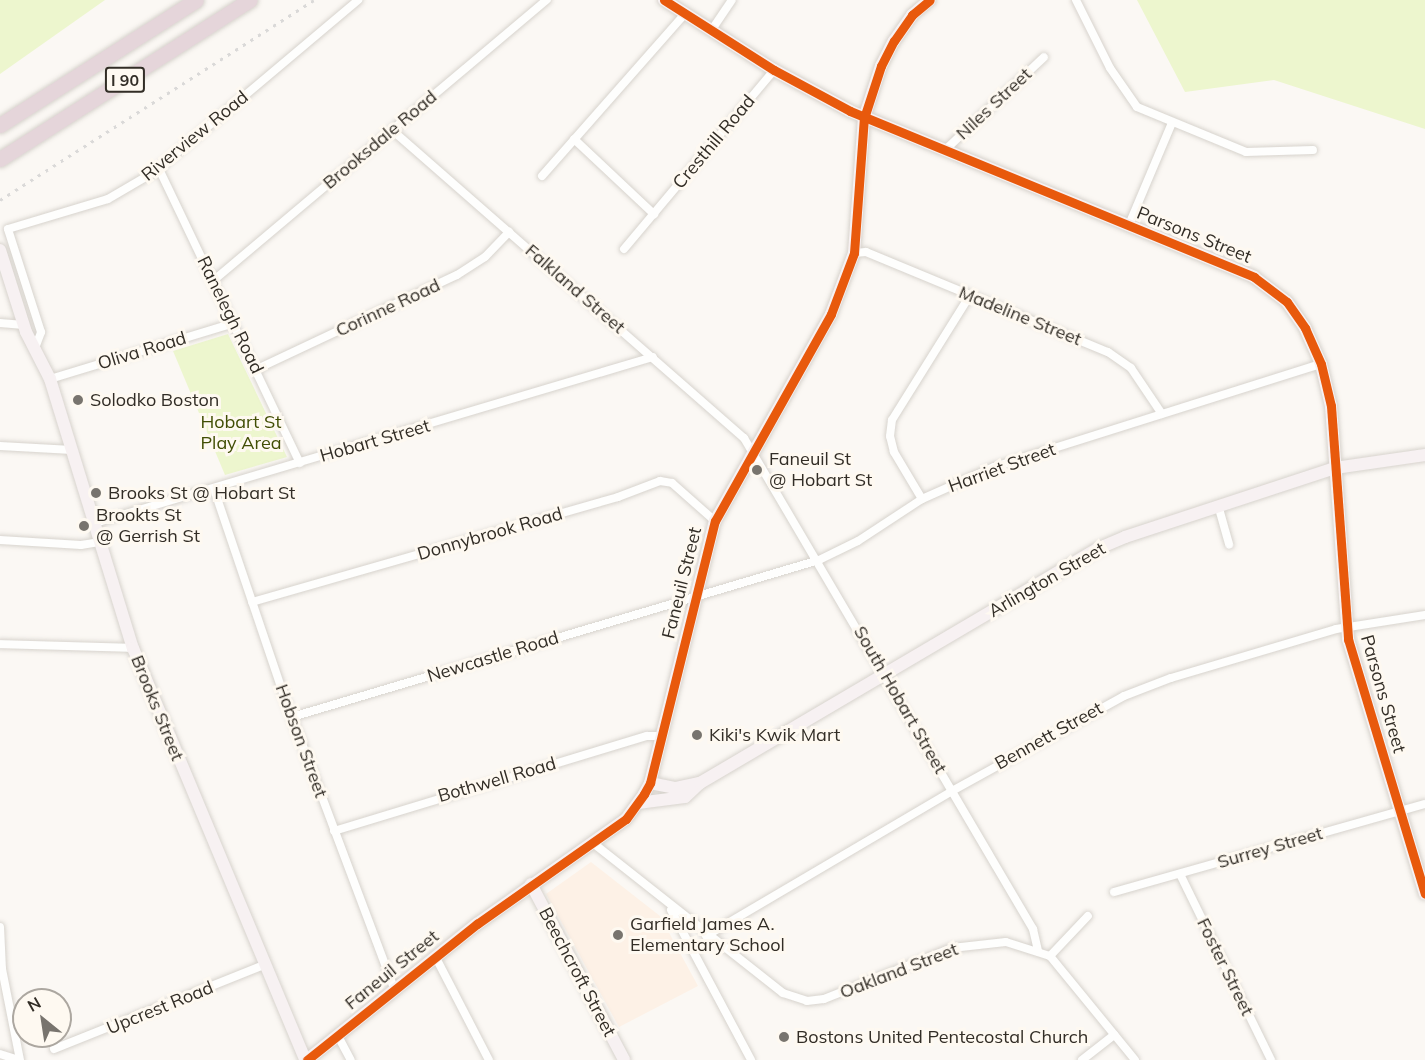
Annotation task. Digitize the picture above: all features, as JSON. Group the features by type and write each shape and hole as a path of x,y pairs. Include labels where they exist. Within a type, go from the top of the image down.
{"highway":[{"name":"I 90","path":"0,125 196,0"},
{"name":"I 90","path":"0,159 250,0"}],"street":[{"name":"Riverview Road","path":"8,229 108,198 159,169 358,0"},
{"name":"Brooksdale Road","path":"214,280 547,0"},
{"name":"Parsons Street","path":"664,0 774,70 864,118 1254,277 1287,303 1305,328 1321,364 1331,406 1348,627 1425,894"},
{"path":"711,31 732,0"},
{"name":"Faneuil Street","path":"306,1060 395,991 435,956 531,884 626,819 650,783 694,596 715,521 831,314 854,253 864,118 881,66 894,41 912,15 930,0"},
{"path":"1076,0 1127,97 1137,107 1246,152 1313,150"},
{"path":"542,176 685,14"},
{"name":"Niles Street","path":"944,152 1044,57"},
{"name":"Cresthill Road","path":"624,249 774,70"},
{"path":"1128,227 1172,123"},
{"name":"Falkland Street","path":"392,130 740,434 754,452"},
{"path":"574,139 654,214"},
{"name":"Ranelegh Road","path":"159,169 257,369 300,463"},
{"name":"Brooks Street","path":"8,229 41,332 35,348"},
{"name":"Corinne Road","path":"257,369 458,275 485,257 509,232"},
{"name":"Brooks Street","path":"0,250 24,325 50,379 133,648 264,965 306,1060"},
{"name":"Madeline Street","path":"854,253 866,252 1108,352 1138,376 1162,414"},
{"path":"922,499 894,452 890,436 892,420 970,295"},
{"path":"0,323 24,325"},
{"name":"Oliva Road","path":"50,379 234,323"},
{"name":"Hobart Street","path":"95,523 653,357"},
{"name":"Harriet Street","path":"694,596 819,560 858,541 922,499 994,467 1321,364"},
{"path":"0,446 72,450"},
{"name":"South Hobart Street","path":"754,452 886,674 1033,929 1038,951"},
{"name":"Arlington Street","path":"638,803 685,797 700,783 1097,549 1157,524 1335,468 1425,455"},
{"name":"Donnybrook Road","path":"252,602 618,497 660,481 672,483 715,521"},
{"name":"Hobson Street","path":"214,489 292,717 395,991"},
{"path":"1218,505 1228,544"},
{"path":"0,540 81,545 101,542"},
{"name":"Newcastle Road","path":"292,717 694,596"},
{"name":"Bennett Street","path":"706,936 952,791 1124,696 1171,678 1348,627 1425,615"},
{"path":"0,644 133,648"},
{"name":"Bothwell Road","path":"334,831 592,752 661,736"},
{"name":"Arlington Street","path":"650,783 675,788 700,783"},
{"name":"Surrey Street","path":"1114,892 1425,804"},
{"name":"Oakland Street","path":"592,843 669,907 783,993 807,1001 848,992 952,948 1006,942 1050,956 1135,1060"},
{"name":"Foster Street","path":"1180,874 1271,1060"},
{"name":"Beechcroft Street","path":"531,884 624,1060"},
{"path":"669,907 751,1060"},
{"path":"1050,956 1088,916"},
{"path":"0,927 1,972 19,1060 0,1054"},
{"path":"435,956 489,1060"},
{"name":"Upcrest Road","path":"54,1049 264,965"},
{"path":"1082,1060 1114,1035"},
{"path":"338,1036 351,1060"}],"shaded area":[{"name":"Garfield James A. Elementary School","path":"591,862 660,916 698,986 619,1027 546,894"}],"green space":[{"path":"0,0 105,0 0,74"},
{"path":"1137,0 1425,0 1425,129 1274,80 1185,92"},
{"name":"Hobart St Play Area","path":"228,334 287,457 225,475 173,351"}],"railway":[{"path":"0,200 314,0"}],"cycle path":[{"path":"664,0 774,70 850,111 1254,277 1287,302 1305,328 1321,364 1331,406 1348,639 1425,894"},
{"path":"307,1060 477,924 626,819 644,794 650,783 715,521 831,314 854,253 864,118 881,66 894,41 912,15 930,0"}],"place":[{"name":"Solodko Boston","path":"78,400"},
{"name":"Faneuil St @ Hobart St","path":"757,470"},
{"name":"Brooks St @ Hobart St","path":"96,493"},
{"name":"Brookts St @ Gerrish St","path":"84,526"},
{"name":"Kiki's Kwik Mart","path":"697,735"},
{"name":"Garfield James A. Elementary School","path":"618,935"},
{"name":"Bostons United Pentecostal Church","path":"784,1037"}]}
